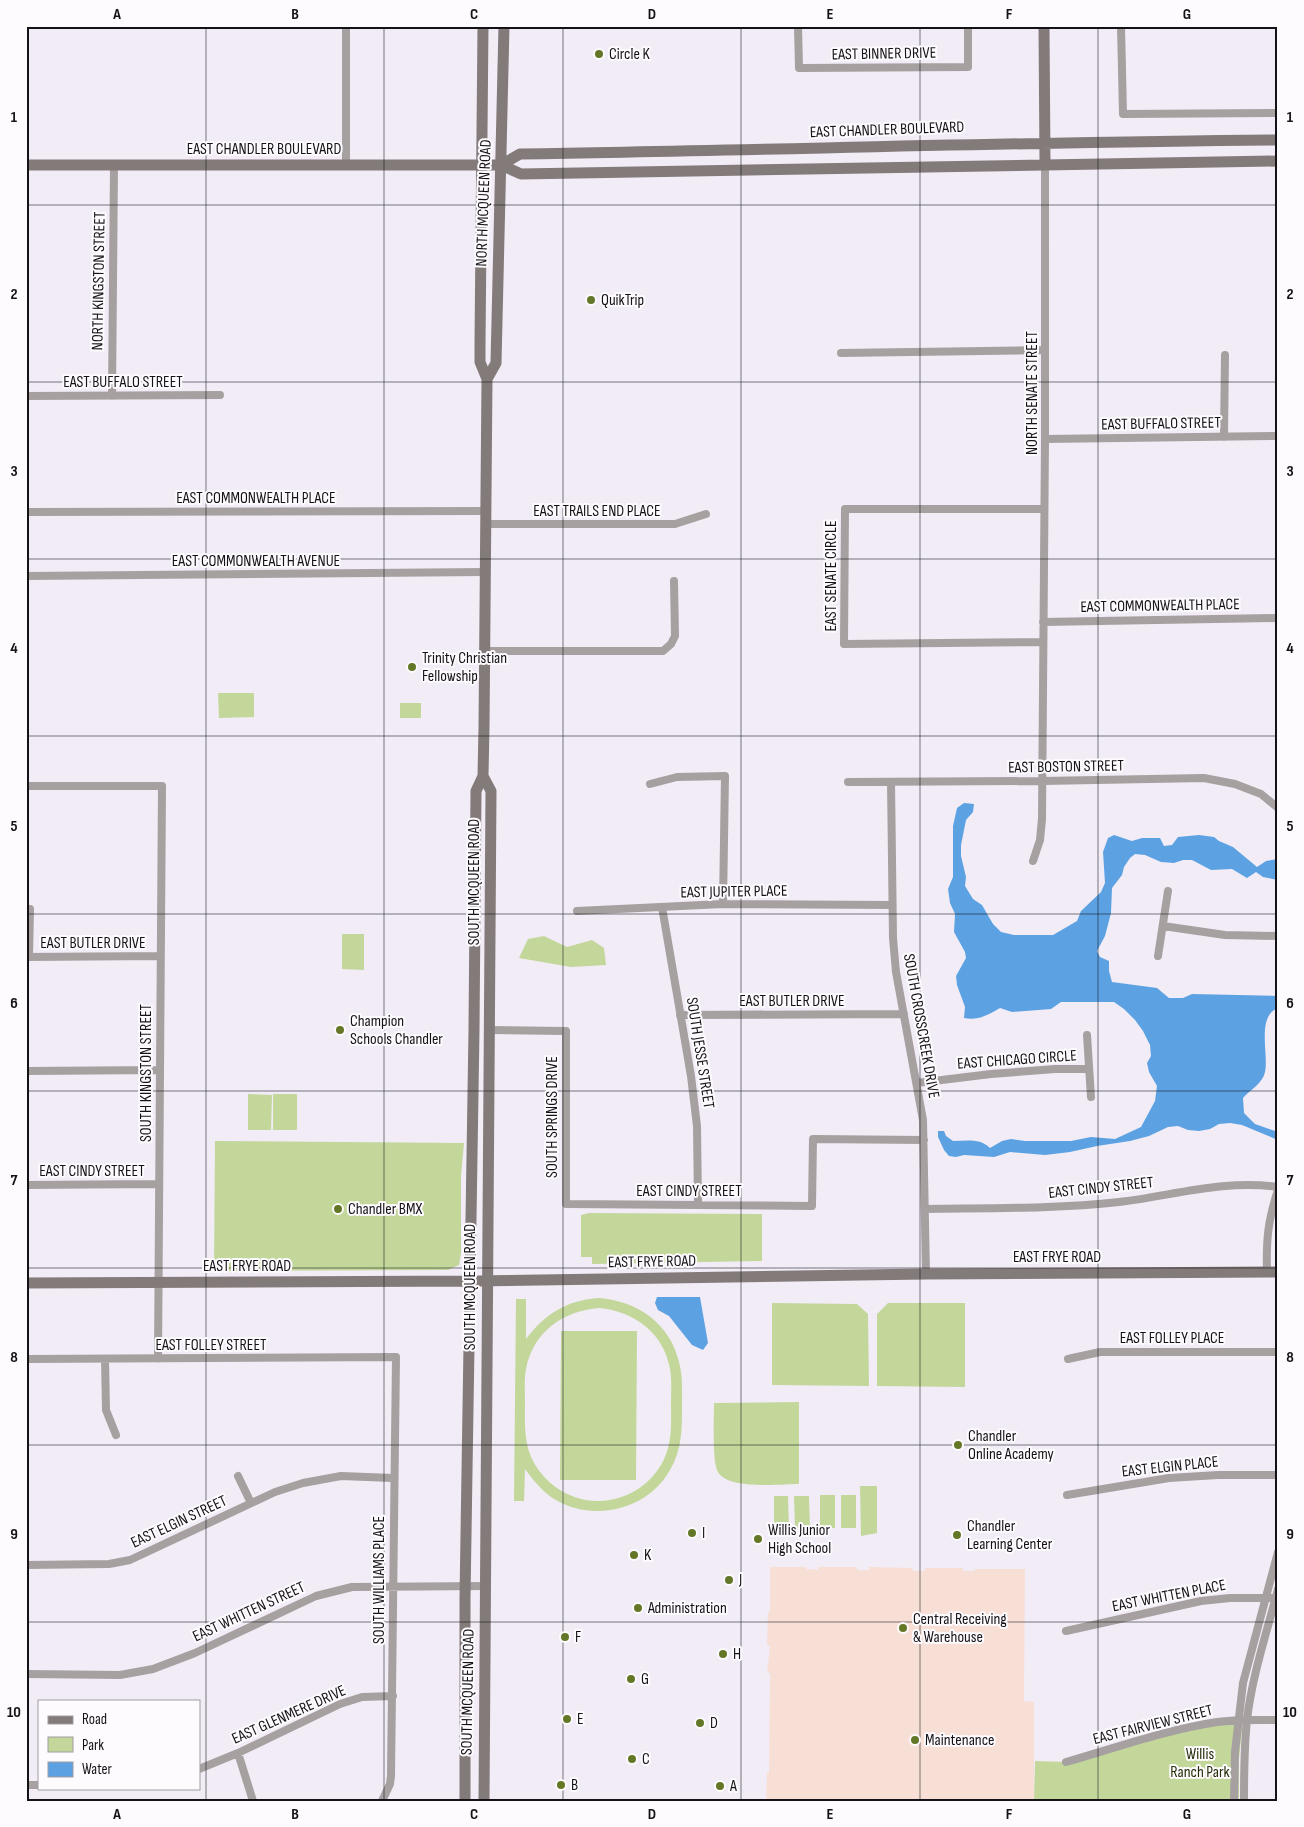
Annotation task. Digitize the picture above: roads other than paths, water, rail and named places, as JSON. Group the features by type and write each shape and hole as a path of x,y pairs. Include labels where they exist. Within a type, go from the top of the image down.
{"main road":[{"name":"NORTH MCQUEEN ROAD","path":"483,26 480,362 487,379 486,524"},
{"name":"NORTH MCQUEEN ROAD","path":"487,379 496,363 504,26"},
{"path":"1044,26 1045,164"},
{"name":"EAST CHANDLER BOULEVARD","path":"501,165 520,154 784,150 1045,142 1278,140"},
{"path":"784,150 784,170"},
{"name":"EAST CHANDLER BOULEVARD","path":"26,165 501,165 521,174 1278,161"},
{"name":"SOUTH MCQUEEN ROAD","path":"465,1801 476,791 483,776 486,524"},
{"name":"SOUTH MCQUEEN ROAD","path":"483,776 491,791 484,1801"},
{"path":"474,1030 489,1030"},
{"name":"EAST FRYE ROAD","path":"26,1283 471,1281 926,1274 1272,1272"}],"street":[{"path":"346,26 346,165"},
{"name":"EAST BINNER DRIVE","path":"798,26 799,68 968,67 968,26"},
{"path":"1121,26 1123,114 1278,112"},
{"name":"NORTH SENATE STREET","path":"1033,861 1040,840 1042,819 1046,439 1045,164"},
{"name":"NORTH KINGSTON STREET","path":"112,396 114,166"},
{"path":"840,353 1046,350"},
{"path":"1224,437 1225,355"},
{"name":"EAST BUFFALO STREET","path":"26,396 220,395"},
{"name":"EAST BUFFALO STREET","path":"1046,439 1278,436"},
{"name":"EAST SENATE CIRCLE","path":"1043,642 844,644 845,509 1044,509"},
{"name":"EAST COMMONWEALTH PLACE","path":"26,512 486,511"},
{"name":"EAST TRAILS END PLACE","path":"486,524 675,524 706,514"},
{"name":"EAST COMMONWEALTH AVENUE","path":"26,576 485,572"},
{"path":"485,651 663,651 671,644 675,636 674,581"},
{"name":"EAST COMMONWEALTH PLACE","path":"1043,622 1278,618"},
{"path":"650,784 676,777 725,776 723,904"},
{"name":"EAST BOSTON STREET","path":"848,782 1204,778 1235,784 1261,794 1278,808"},
{"name":"SOUTH CROSSCREEK DRIVE","path":"891,782 891,905 896,972 917,1083 924,1140 926,1274"},
{"name":"SOUTH KINGSTON STREET","path":"26,786 162,786 158,1360"},
{"path":"1158,956 1168,891"},
{"name":"EAST JUPITER PLACE","path":"577,911 723,904 891,905"},
{"name":"SOUTH JESSE STREET","path":"662,907 698,1126 698,1205"},
{"path":"28,957 30,909"},
{"path":"1163,926 1225,934 1278,936"},
{"name":"EAST BUTLER DRIVE","path":"28,957 160,956"},
{"name":"EAST BUTLER DRIVE","path":"680,1015 904,1014"},
{"name":"SOUTH SPRINGS DRIVE","path":"489,1030 566,1031 566,1204"},
{"name":"EAST CHICAGO CIRCLE","path":"1087,1035 1091,1097"},
{"name":"EAST CHICAGO CIRCLE","path":"917,1083 991,1074 1089,1069"},
{"path":"26,1071 160,1070"},
{"name":"EAST CINDY STREET","path":"566,1204 812,1206 813,1139 924,1140"},
{"name":"EAST CINDY STREET","path":"26,1185 158,1184"},
{"name":"EAST CINDY STREET","path":"925,1209 1061,1207 1119,1202 1235,1185 1257,1184 1278,1188"},
{"path":"1272,1272 1267,1240 1270,1213 1278,1188"},
{"name":"EAST FOLLEY PLACE","path":"1068,1359 1100,1352 1278,1352"},
{"name":"EAST FOLLEY STREET","path":"26,1359 158,1360 396,1357"},
{"name":"SOUTH WILLIAMS PLACE","path":"382,1801 390,1784 391,1776 394,1586 393,1478 396,1357"},
{"path":"105,1360 106,1410 116,1435"},
{"name":"EAST ELGIN PLACE","path":"1067,1495 1168,1478 1218,1475 1278,1475"},
{"name":"EAST ELGIN STREET","path":"238,1476 251,1503"},
{"name":"EAST ELGIN STREET","path":"26,1565 109,1564 130,1560 275,1492 302,1483 341,1476 393,1478"},
{"path":"1234,1801 1235,1752 1244,1683 1278,1552"},
{"name":"EAST WHITTEN STREET","path":"26,1674 120,1675 153,1670 195,1653 316,1596 352,1587 486,1586"},
{"path":"1244,1801 1247,1720 1258,1664 1277,1595"},
{"name":"EAST WHITTEN PLACE","path":"1066,1631 1201,1601 1230,1598 1266,1598 1277,1595"},
{"name":"EAST GLENMERE DRIVE","path":"200,1769 238,1753 340,1704 362,1697 393,1696"},
{"name":"EAST FAIRVIEW STREET","path":"1066,1762 1182,1729 1217,1722 1278,1720"},
{"path":"238,1753 253,1801"}],"water":[{"path":"964,803 974,804 973,812 966,820 961,845 961,856 966,877 965,886 973,899 982,905 993,924 1001,932 1014,935 1053,935 1077,921 1081,911 1101,892 1105,883 1103,852 1108,838 1114,835 1132,841 1142,838 1160,838 1164,846 1172,845 1178,837 1199,835 1214,837 1233,847 1257,867 1266,861 1278,859 1278,880 1263,877 1256,872 1247,878 1232,869 1211,870 1192,860 1174,863 1161,862 1145,855 1135,854 1130,858 1124,867 1122,875 1112,888 1111,913 1105,936 1097,951 1100,957 1109,961 1112,982 1157,988 1169,998 1183,998 1192,994 1278,996 1278,1008 1271,1012 1265,1027 1266,1065 1264,1076 1243,1098 1244,1113 1255,1124 1278,1132 1278,1140 1242,1125 1230,1123 1219,1124 1210,1129 1199,1131 1188,1130 1178,1126 1168,1127 1149,1136 1130,1141 1045,1155 1010,1152 994,1157 949,1156 938,1137 938,1131 944,1131 946,1136 953,1141 977,1141 990,1148 1002,1141 1011,1139 1025,1141 1071,1141 1091,1137 1115,1139 1141,1127 1155,1101 1157,1086 1149,1072 1147,1063 1151,1056 1150,1045 1143,1031 1124,1009 1114,1002 1061,1002 1051,1009 1012,1012 1000,1008 978,1018 964,1018 965,1007 957,985 956,976 966,958 965,952 954,932 955,914 950,903 948,889 953,877 953,826 957,808"},
{"path":"657,1297 700,1297 708,1343 703,1350 692,1345 669,1316 658,1310 655,1303"}],"place":[{"name":"Circle K","path":"599,54"},
{"name":"QuikTrip","path":"591,300"},
{"name":"Trinity Christian Fellowship","path":"412,667"},
{"name":"Champion Schools Chandler","path":"340,1030"},
{"name":"Chandler BMX","path":"338,1209"},
{"name":"Chandler Online Academy","path":"958,1445"},
{"name":"I","path":"692,1533"},
{"name":"Chandler Learning Center","path":"957,1535"},
{"name":"Willis Junior High School","path":"758,1539"},
{"name":"K","path":"634,1555"},
{"name":"J","path":"729,1580"},
{"name":"Administration","path":"638,1608"},
{"name":"Central Receiving & Warehouse","path":"903,1628"},
{"name":"F","path":"565,1637"},
{"name":"H","path":"723,1654"},
{"name":"G","path":"631,1679"},
{"name":"E","path":"567,1719"},
{"name":"D","path":"700,1723"},
{"name":"Maintenance","path":"915,1740"},
{"name":"C","path":"632,1759"},
{"name":"B","path":"561,1785"},
{"name":"A","path":"720,1786"}],"park label":[{"name":"Willis Ranch Park","path":"1200,1763"}]}
